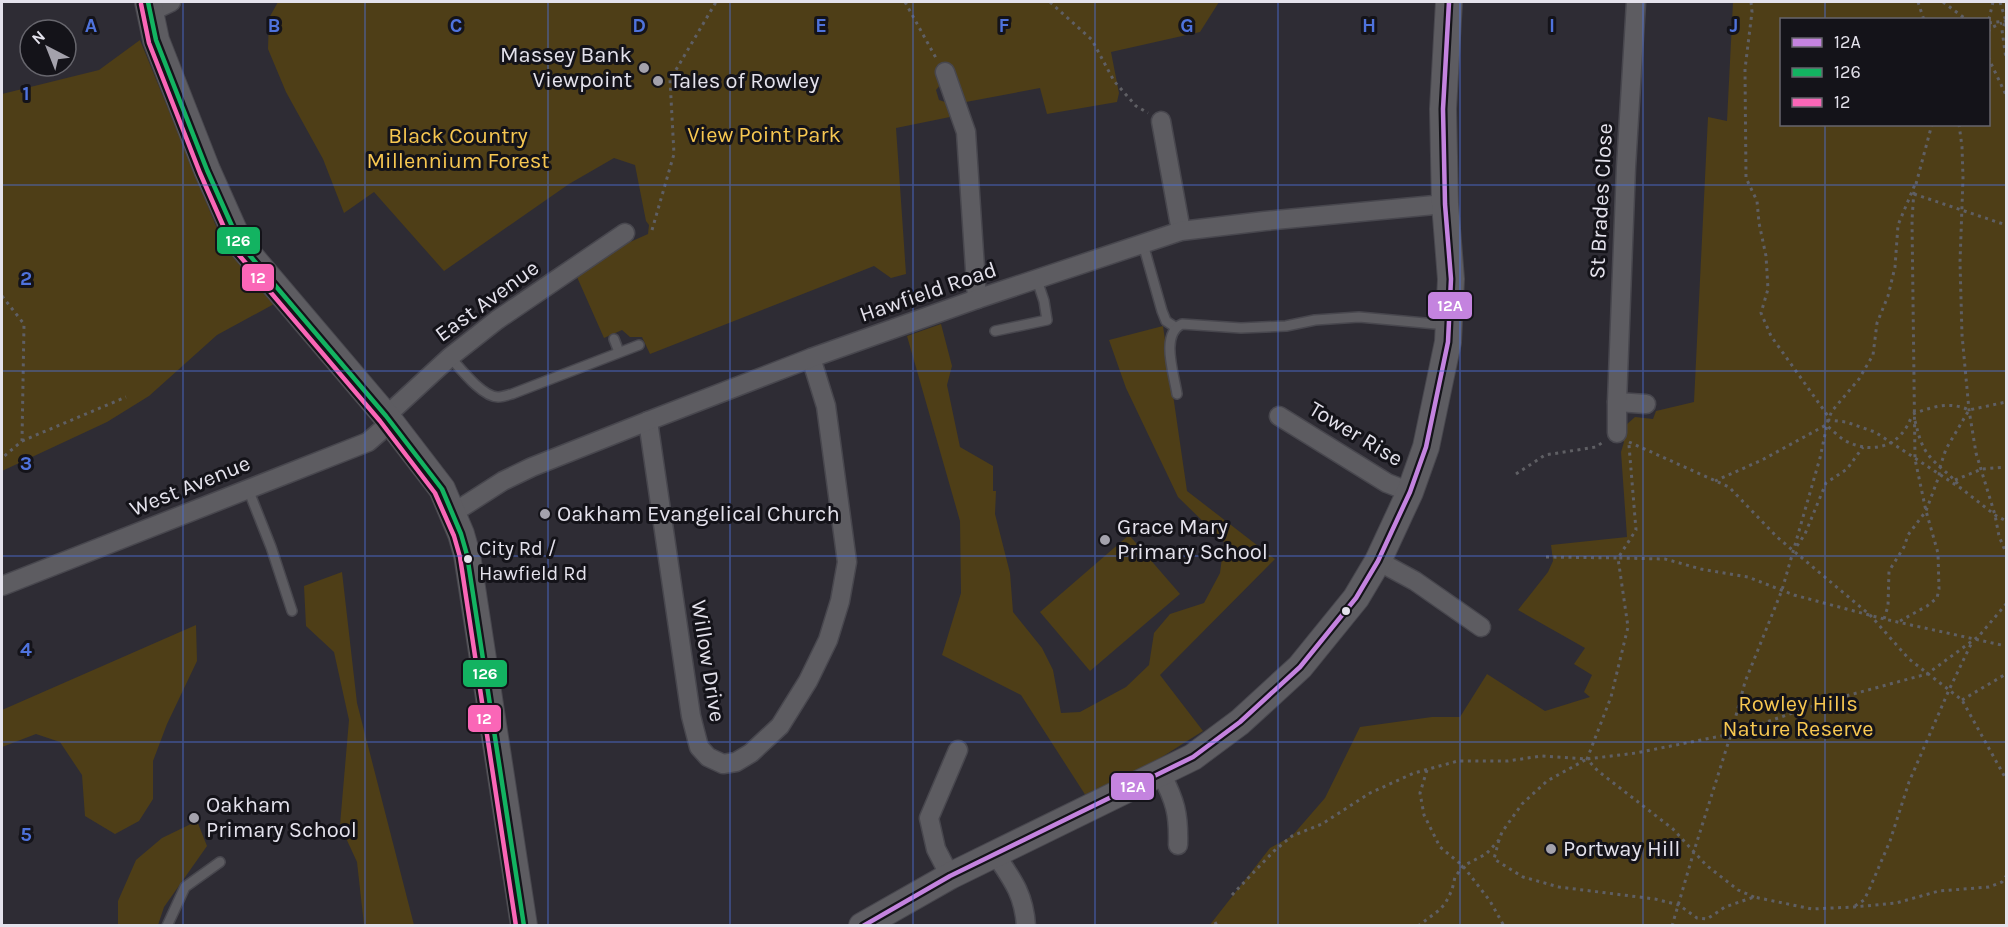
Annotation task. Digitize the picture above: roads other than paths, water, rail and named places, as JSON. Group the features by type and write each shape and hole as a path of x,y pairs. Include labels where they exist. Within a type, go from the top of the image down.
{"street":[{"path":"862,926 889,919 950,876 1193,757 1239,722 1300,667 1356,598 1378,561 1410,492 1426,447 1448,342 1451,279 1445,204 1443,109 1449,2 1439,2"},
{"name":"St Brades Close","path":"1623,437 1617,402 1626,167 1636,2"},
{"path":"157,5 156,40 207,170 240,244 388,419 442,489 453,513 468,555 524,926"},
{"path":"945,72 966,132 977,299"},
{"path":"1161,121 1181,231"},
{"name":"Hawfield Road","path":"453,513 504,481 532,467 648,421 811,358 977,299 1181,231 1445,204"},
{"name":"East Avenue","path":"388,419 450,357 497,320 625,233"},
{"name":"Willow Drive","path":"648,421 691,716 699,747 708,757 723,764 736,762 751,753 780,726 808,681 823,650 840,601 847,562 842,515 826,406 811,358"},
{"path":"1617,402 1646,404"},
{"name":"Tower Rise","path":"1279,416 1387,483 1410,492"},
{"name":"West Avenue","path":"2,586 368,442 388,419"},
{"path":"1378,561 1415,582 1481,627"},
{"path":"950,876 936,849 928,818 958,750"},
{"path":"1161,773 1176,803 1179,823 1178,845"},
{"path":"995,854 1019,890 1025,908 1026,926"}],"lane":[{"path":"1143,244 1162,311 1166,321 1175,327"},
{"path":"995,331 1047,320 1037,280"},
{"path":"1177,394 1169,346 1170,335 1175,327 1182,324 1241,328 1286,326 1315,320 1359,317 1449,325"},
{"path":"614,339 619,352"},
{"path":"450,357 480,388 489,395 498,397 512,394 639,345"},
{"path":"248,489 271,547 292,611"},
{"path":"167,926 185,887 220,862"}],"place":[{"name":"Massey Bank Viewpoint","path":"644,68"},
{"name":"Tales of Rowley","path":"658,81"},
{"name":"Oakham Evangelical Church","path":"545,514"},
{"name":"Grace Mary Primary School","path":"1105,540"},
{"name":"City Rd / Hawfield Rd","path":"468,559"},
{"name":"Oakham Primary School","path":"194,818"},
{"name":"Portway Hill","path":"1551,849"}],"park label":[{"name":"View Point Park","path":"764,135"},
{"name":"Black Country Millennium Forest","path":"458,148"},
{"name":"Rowley Hills Nature Reserve","path":"1798,716"}]}
